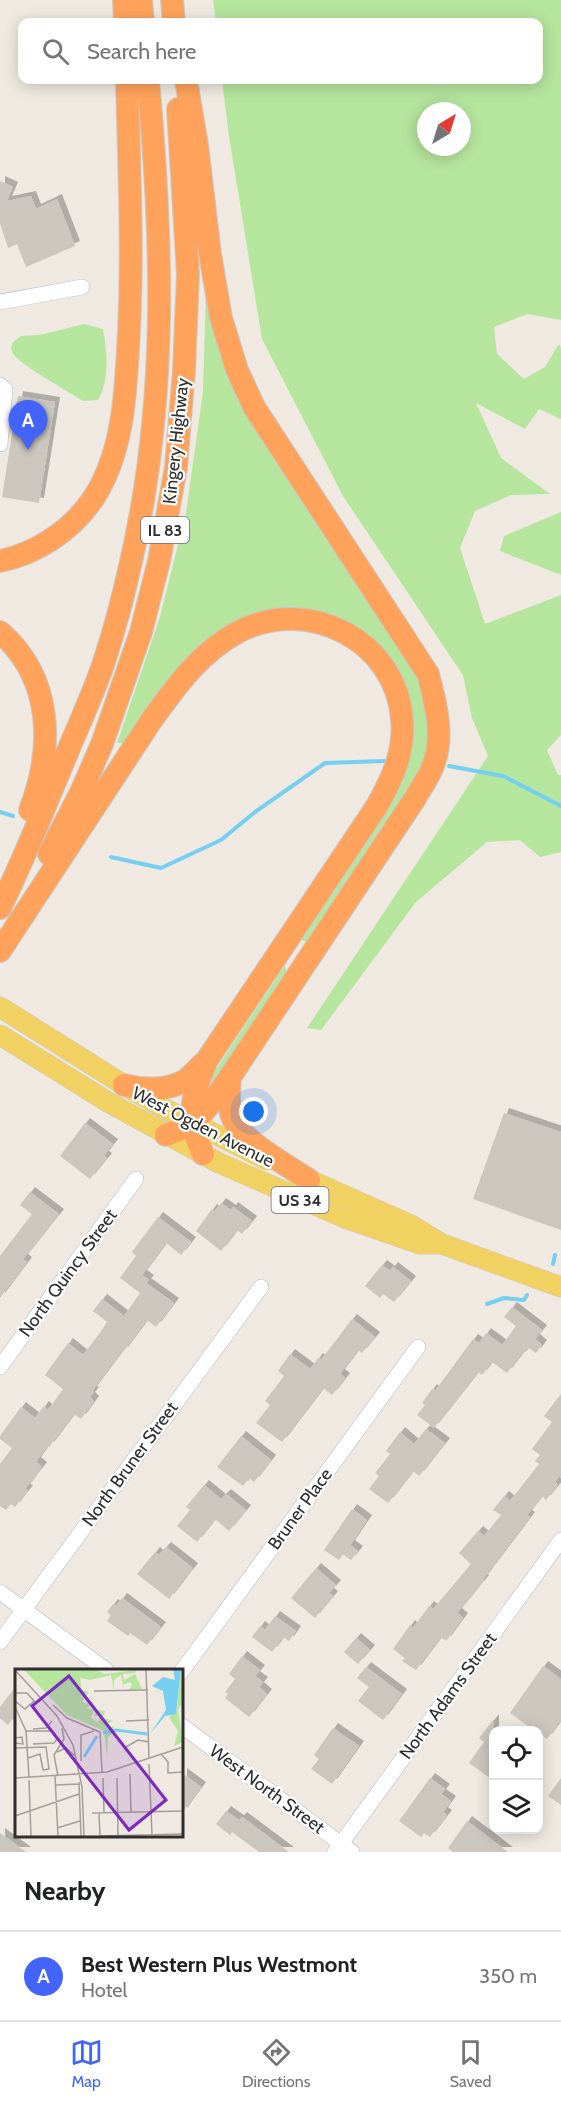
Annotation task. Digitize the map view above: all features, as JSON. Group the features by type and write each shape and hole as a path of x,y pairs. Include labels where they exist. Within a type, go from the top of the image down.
{"highway":[{"path":"124,0 125,18"},
{"path":"141,0 143,18"},
{"path":"0,561 54,539 67,527 92,500 101,485 112,454 121,419 126,384 132,271 127,84"},
{"name":"Kingery Highway","path":"0,908 23,861 104,662 131,566 149,463 158,373 160,277 158,201 148,84"},
{"name":"Kingery Highway","path":"0,950 82,790 102,744 141,632 159,561 176,467 184,371 187,285 177,84"},
{"path":"166,1135 193,1123 205,1113 230,1077 416,797 433,766 439,735 435,699 428,674 254,407 237,370 221,318 187,84"},
{"path":"0,950 173,690 195,666 224,641 242,630 268,622 302,619 336,627 356,638 375,654 388,673 398,695 402,720 401,751 392,778 377,806 207,1060 193,1098 193,1123 203,1154"},
{"path":"0,632 29,665 40,692 45,726 44,761 34,799 21,834 0,878"},
{"path":"124,1085 141,1090 165,1087 185,1080 207,1060"},
{"path":"230,1077 229,1103 235,1123 252,1141 309,1180"}],"main road":[{"name":"West Ogden Avenue","path":"3,1009 124,1085 193,1123 309,1180 411,1225 441,1244 561,1287"},
{"name":"West Ogden Avenue","path":"0,1035 166,1135 273,1188 345,1218 420,1244 441,1244"}],"street":[{"path":"0,302 82,287"},
{"path":"0,385 5,390 0,444"},
{"name":"North Quincy Street","path":"0,1367 136,1179"},
{"name":"North Bruner Street","path":"0,1642 261,1287"},
{"name":"Bruner Place","path":"183,1670 418,1347"},
{"name":"North Adams Street","path":"343,1849 561,1540"},
{"path":"0,1592 103,1669"},
{"name":"West North Street","path":"183,1727 343,1849"}],"green space":[{"path":"213,0 561,0 561,320 527,314 494,327 497,354 524,379 545,367 559,344 561,348 561,419 539,409 525,429 476,403 501,458 550,494 511,495 475,511 460,548 485,624 561,595 561,735 547,750 558,775 561,775 561,852 540,857 520,840 487,842 416,902 321,1030 307,1028 488,756 472,718 463,675 343,496 262,339 222,84 543,84 543,18 215,18"},
{"path":"206,288 225,366 240,404 418,675 429,728 427,752 421,772 308,943 300,939 403,781 408,759 382,648 362,631 332,616 261,614 125,743 117,743 160,617 186,513 203,392"},
{"path":"84,324 103,329 106,375 98,400 83,401 19,360 13,354 11,347 13,342 21,336 40,335"},
{"path":"561,512 561,575 500,551 504,536"},
{"path":"285,965 287,975 213,1085 207,1083"}],"building":[{"path":"0,181 13,187 7,201 31,196 36,209 57,199 75,246 26,267 17,244 8,248 0,223"},
{"path":"18,396 55,402 39,503 2,497"},
{"path":"504,1113 561,1132 561,1230 473,1199"},
{"path":"85,1123 113,1144 104,1156 107,1158 90,1179 60,1156"},
{"path":"30,1192 59,1214 23,1259 27,1262 0,1298 0,1256 32,1214 20,1205"},
{"path":"221,1203 231,1210 233,1207 252,1221 242,1234 237,1230 221,1251 196,1231 212,1209 215,1211"},
{"path":"158,1217 191,1242 181,1255 166,1243 142,1275 149,1280 146,1283 174,1303 156,1327 147,1320 92,1391 94,1392 90,1397 94,1401 81,1419 74,1414 49,1447 47,1446 36,1462 42,1467 25,1489 28,1490 15,1507 11,1504 6,1510 0,1506 0,1464 12,1448 0,1439 0,1436 21,1407 35,1418 44,1406 48,1410 63,1389 45,1375 68,1343 83,1355 99,1334 107,1322 93,1311 102,1299 124,1316 140,1293 120,1278 136,1256 132,1252"},
{"path":"382,1265 390,1271 393,1267 411,1281 394,1302 383,1294 380,1298 365,1286"},
{"path":"512,1307 542,1330 535,1339 542,1345 536,1353 529,1348 526,1352 524,1351 507,1373 492,1362 482,1375 478,1372 434,1428 417,1415 425,1405 422,1403 432,1389 435,1391 473,1339 479,1343 486,1333 502,1345 516,1326 504,1317"},
{"path":"352,1319 375,1337 362,1353 358,1350 340,1374 345,1378 332,1395 323,1388 282,1442 256,1423 270,1405 265,1401 284,1376 278,1371 290,1354 310,1369 318,1358 321,1360"},
{"path":"561,1394 561,1474 555,1482 558,1485 546,1500 542,1496 527,1515 530,1517 457,1613 463,1618 446,1641 441,1637 416,1670 402,1661 405,1658 393,1649 410,1625 413,1628 429,1606 433,1609 471,1564 459,1553 478,1531 484,1536 501,1515 493,1510 504,1496 510,1501 539,1464 535,1461 540,1455 532,1449 552,1422 544,1416"},
{"path":"426,1429 445,1443 419,1476 413,1471 388,1503 369,1489 379,1476 375,1473 390,1454 386,1451 400,1432 414,1444"},
{"path":"241,1436 271,1460 254,1482 249,1478 243,1486 217,1467"},
{"path":"204,1485 221,1499 226,1494 246,1510 229,1531 215,1519 197,1542 177,1526 190,1510 186,1507"},
{"path":"352,1509 367,1520 350,1545 358,1551 351,1560 343,1554 339,1560 324,1550"},
{"path":"166,1547 193,1568 169,1599 137,1574 155,1552 159,1555"},
{"path":"316,1568 336,1585 329,1593 333,1596 315,1618 291,1598"},
{"path":"122,1598 161,1627 147,1645 130,1633 128,1636 107,1621 111,1615 107,1612"},
{"path":"275,1616 296,1631 289,1641 283,1637 272,1652 252,1637 260,1626 265,1630"},
{"path":"356,1638 370,1650 358,1664 344,1652"},
{"path":"242,1656 260,1670 255,1676 263,1682 259,1687 267,1694 249,1717 225,1698 228,1694 225,1692 235,1679 229,1674"},
{"path":"543,1666 561,1679 561,1720 547,1739 543,1736 543,1726 528,1726 510,1713"},
{"path":"366,1667 402,1694 383,1720 358,1701 369,1687 357,1678"},
{"path":"15,1687 15,1715 8,1725 0,1718 0,1707"},
{"path":"494,1719 494,1726 489,1726 489,1777 469,1763 484,1742 479,1738"},
{"path":"333,1728 359,1746 332,1784 311,1769 319,1759 314,1755"},
{"path":"183,1774 201,1787 183,1812"},
{"path":"430,1778 445,1789 441,1794 451,1801 443,1812 447,1815 430,1837 424,1833 421,1837 399,1821"},
{"path":"561,1778 561,1805 548,1796"},
{"path":"226,1811 239,1820 242,1817 289,1852 259,1852 232,1832 230,1835 216,1824"},
{"path":"467,1821 508,1852 453,1852 448,1848"},
{"path":"0,1833 26,1852 0,1852"}],"waterway":[{"path":"111,857 161,868 221,840 255,812 325,763 385,761"},
{"path":"449,766 503,776 561,806"},
{"path":"0,812 13,816"},
{"path":"553,1264 555,1255"},
{"path":"487,1304 504,1298 524,1300 527,1295"}],"place":[{"name":"Best Western Plus Westmont","path":"28,450"}]}
